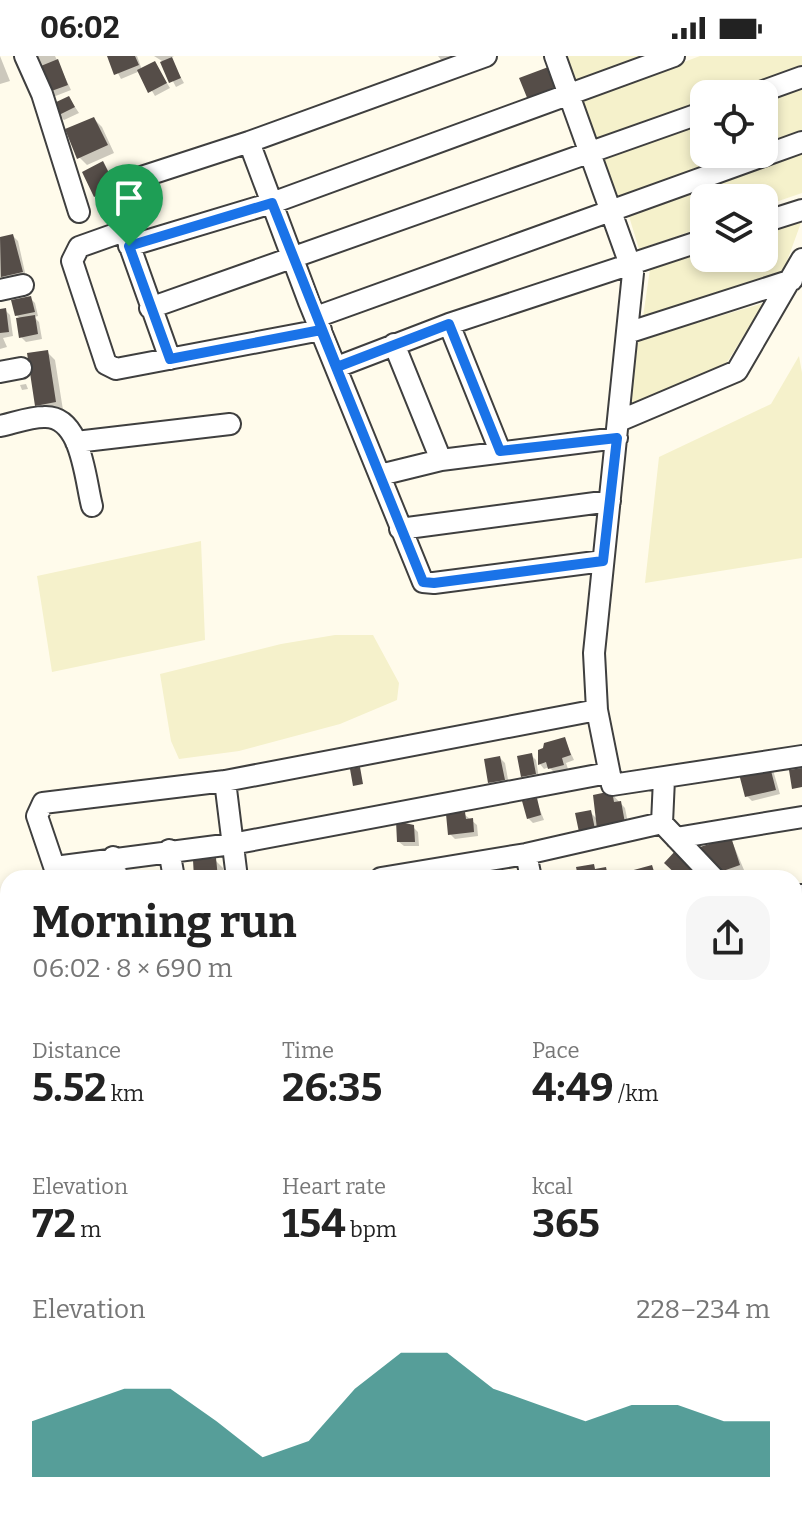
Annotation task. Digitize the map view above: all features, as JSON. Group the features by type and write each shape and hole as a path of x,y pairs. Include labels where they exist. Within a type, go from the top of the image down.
{"street":[{"path":"25,56 42,94 79,212"},
{"path":"170,359 113,199 115,189 486,56"},
{"path":"555,56 633,273 594,653 597,710 612,785 802,756"},
{"path":"674,56 272,203 126,239 79,247 72,261 99,351 106,364 116,369 319,324 612,208 802,142"},
{"path":"778,86 802,77"},
{"path":"150,308 690,117"},
{"path":"249,142 423,582 603,561"},
{"path":"778,218 802,210"},
{"path":"337,367 449,324 690,244"},
{"path":"380,475 441,460 618,430 737,371 802,259"},
{"path":"627,333 792,280"},
{"path":"0,290 23,285"},
{"path":"449,324 500,451"},
{"path":"394,344 441,460"},
{"path":"0,372 21,368"},
{"path":"0,426 43,417 56,418 67,425 76,442 92,506"},
{"path":"76,442 230,424"},
{"path":"400,529 610,501"},
{"path":"56,870 37,816 43,803 225,781 597,710"},
{"path":"64,870 113,857 232,844 608,773"},
{"path":"664,779 662,823 706,870"},
{"path":"225,781 236,870"},
{"path":"676,838 802,817"},
{"path":"429,870 526,854 662,823"},
{"path":"169,850 173,870"},
{"path":"526,854 529,870"},
{"path":"113,857 115,870"}],"shaded area":[{"path":"563,56 650,56 575,84"},
{"path":"700,56 802,56 802,65 761,80 690,80 690,106 597,140 583,100"},
{"path":"802,86 802,134 778,143 778,94"},
{"path":"690,125 690,168 711,168 619,202 598,158"},
{"path":"802,154 802,193 778,201 778,184 714,184 761,168 778,168 778,162"},
{"path":"690,192 690,232 639,249 628,213"},
{"path":"802,220 783,272 643,317 650,269 690,256 690,272 778,272 778,228"},
{"path":"764,303 726,364 630,404 638,340"},
{"path":"799,356 802,373 802,558 645,583 659,457 771,404"},
{"path":"201,541 205,640 52,672 37,576"},
{"path":"335,635 373,635 399,683 397,700 340,724 239,751 179,759 171,741 160,674 281,644"}],"building":[{"path":"107,56 135,56 139,65 114,75"},
{"path":"172,57 181,78 169,83 160,62"},
{"path":"58,59 68,85 46,93 36,68"},
{"path":"155,61 167,83 148,93 137,70"},
{"path":"551,66 560,88 528,100 519,78"},
{"path":"69,96 75,107 57,116 52,104"},
{"path":"94,117 108,145 77,159 65,129"},
{"path":"103,161 116,187 94,197 82,172"},
{"path":"13,234 23,272 1,277 0,237"},
{"path":"31,296 35,312 15,316 11,300"},
{"path":"6,308 9,332 0,333 0,309"},
{"path":"35,315 38,334 19,338 16,318"},
{"path":"48,350 56,402 35,406 27,353"},
{"path":"565,737 571,755 562,758 564,765 548,769 546,762 538,765 538,750 543,748 544,743"},
{"path":"532,753 536,774 521,777 517,756"},
{"path":"500,756 505,780 488,783 484,759"},
{"path":"769,763 776,790 745,797 738,770"},
{"path":"360,767 363,784 353,786 350,769"},
{"path":"802,768 802,787 792,789 789,770"},
{"path":"612,791 614,802 621,801 625,823 597,829 593,795"},
{"path":"537,798 541,815 527,819 522,801"},
{"path":"591,810 595,829 579,832 575,813"},
{"path":"465,812 466,819 473,818 474,832 448,835 446,814"},
{"path":"396,821 414,825 415,842 397,842"},
{"path":"731,837 740,865 722,870 700,847"},
{"path":"678,848 701,870 671,870 664,863"},
{"path":"216,858 217,870 194,870 193,860"},
{"path":"594,864 595,869 606,867 607,870 577,870 576,867"},
{"path":"652,865 654,870 634,870"}],"route":[{"path":"272,203 337,367 449,324 500,451 617,438 603,561 423,582 321,330 170,359 129,246 272,203"}]}
